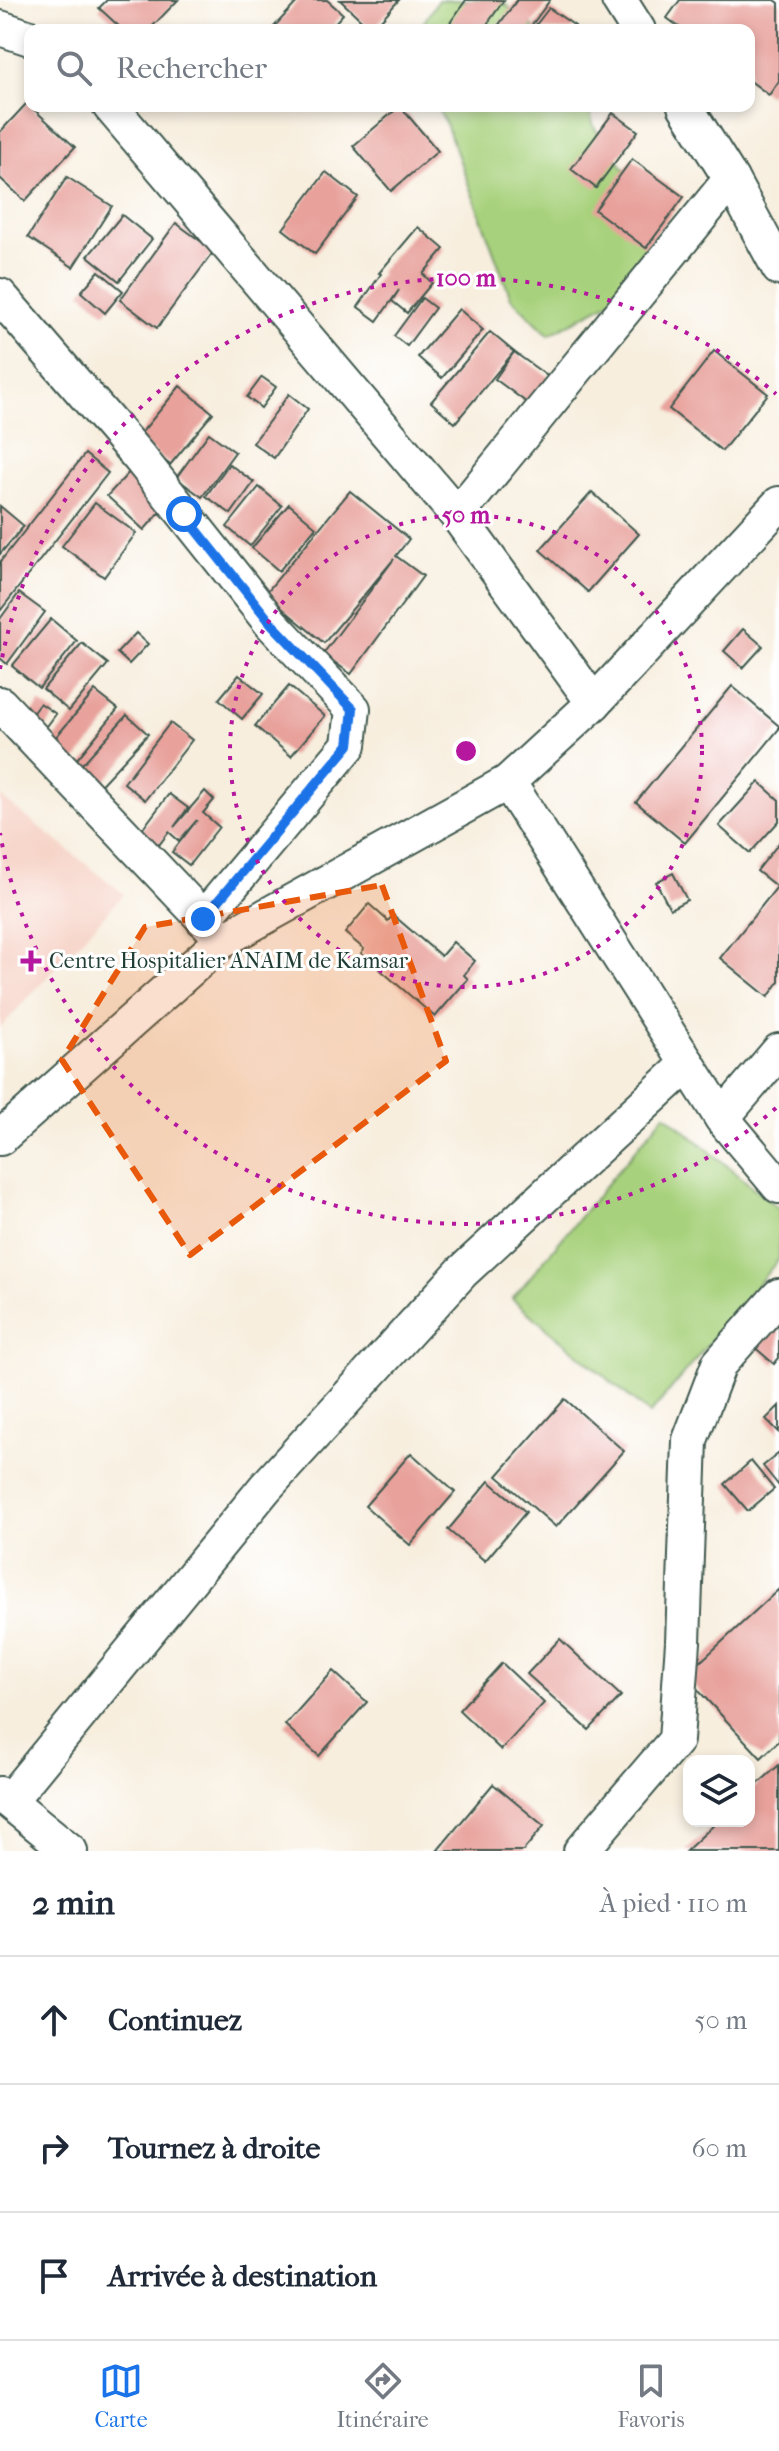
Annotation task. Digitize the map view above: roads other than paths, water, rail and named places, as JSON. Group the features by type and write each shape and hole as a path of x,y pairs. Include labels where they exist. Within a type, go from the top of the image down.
{"street":[{"path":"619,0 634,24"},
{"path":"0,28 24,36"},
{"path":"115,112 457,515 594,703"},
{"path":"689,112 731,179 779,268"},
{"path":"457,515 731,179"},
{"path":"0,296 139,457 271,623 353,709 349,745 213,929 0,1138"},
{"path":"213,929 508,782 594,703 779,504"},
{"path":"0,704 213,929"},
{"path":"508,782 722,1118 779,1186"},
{"path":"722,1118 779,1051"},
{"path":"70,1851 4,1798 265,1488 462,1272 688,1064"},
{"path":"581,1851 676,1740 683,1642 690,1440 719,1364 779,1296"}],"place":[{"name":"Centre Hospitalier ANAIM de Kamsar","path":"31,961"}]}
